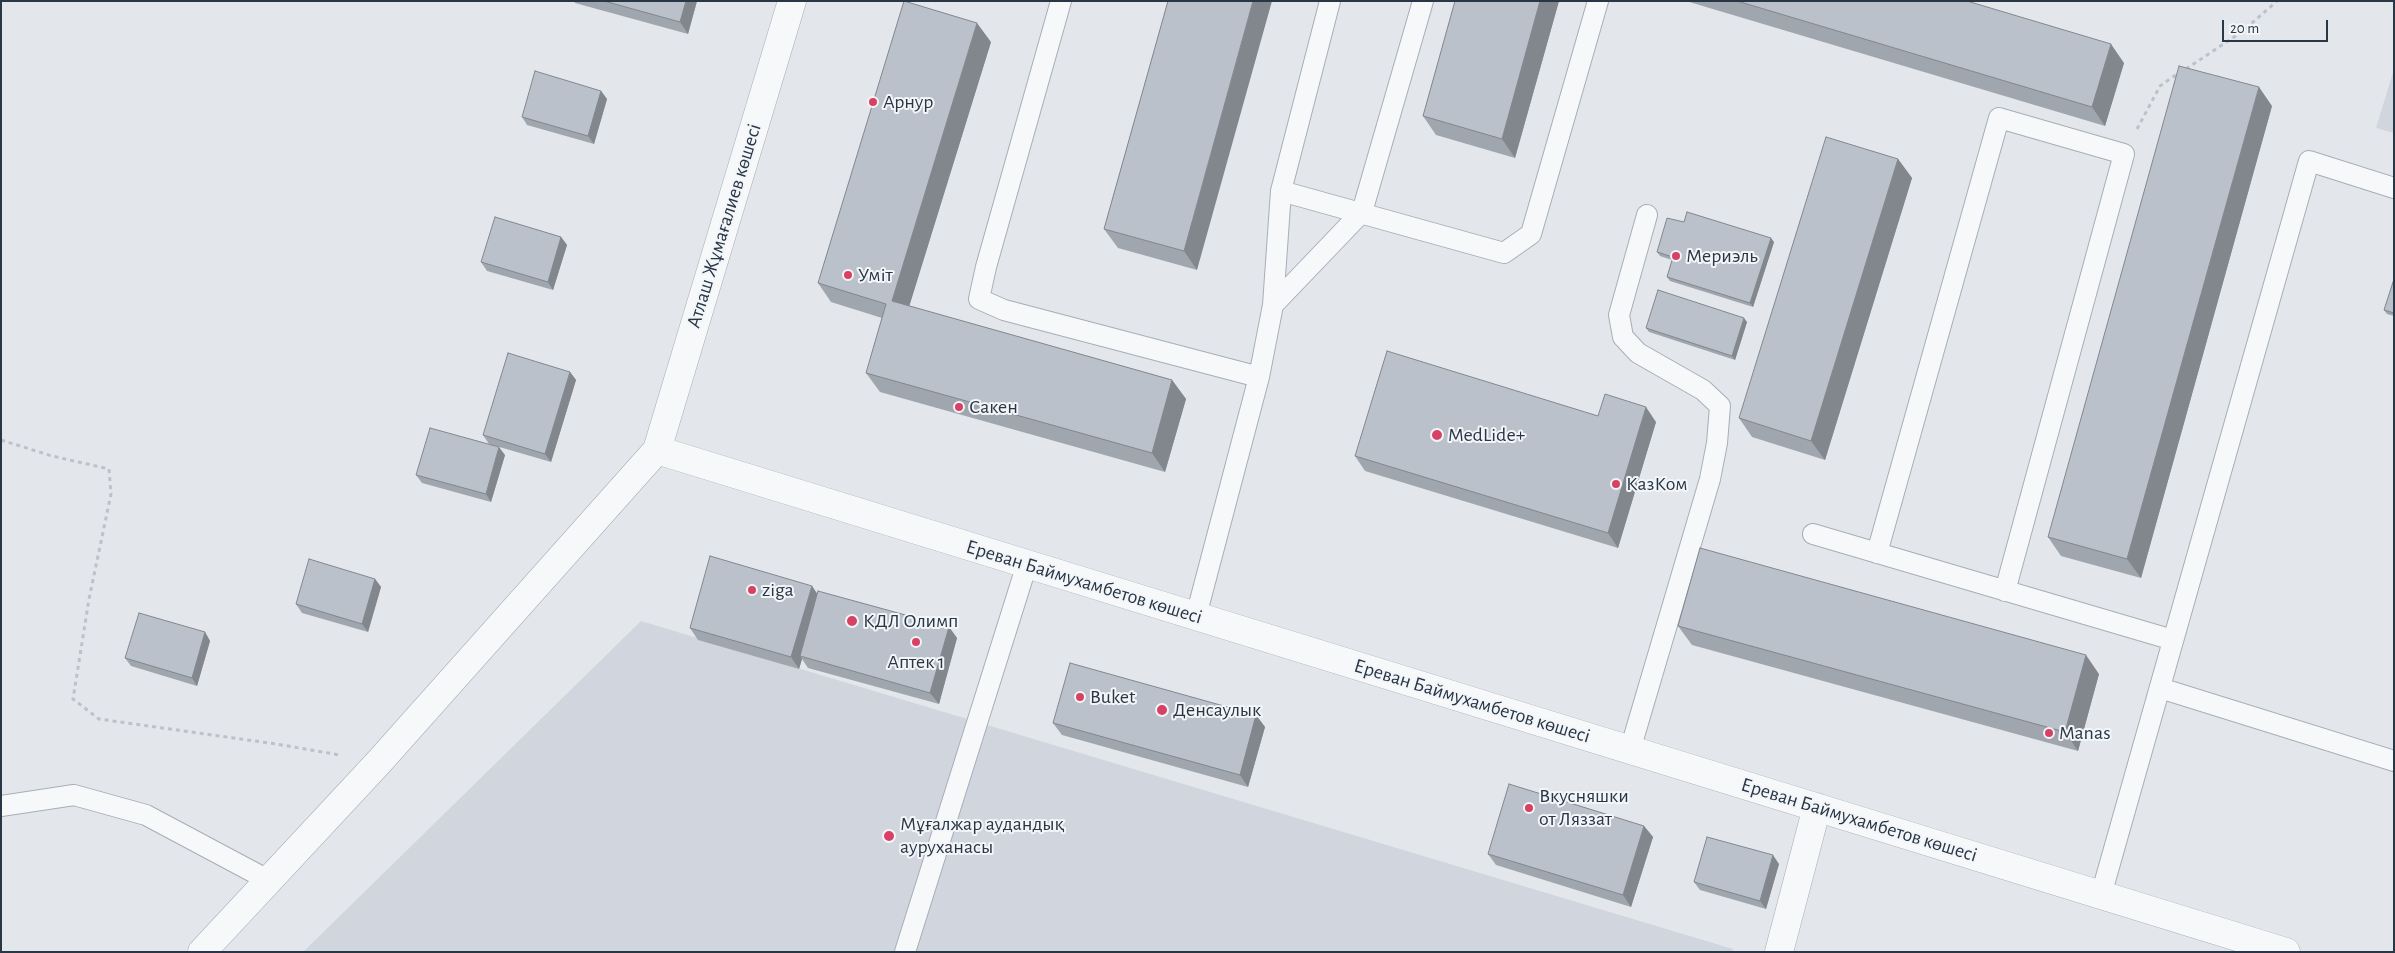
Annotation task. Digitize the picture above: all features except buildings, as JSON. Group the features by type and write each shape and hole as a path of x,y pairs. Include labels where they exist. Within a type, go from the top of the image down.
{"street":[{"name":"Атлаш Жұмағалиев көшесі","path":"657,450 792,1"},
{"name":"Ереван Баймухамбетов көшесі","path":"657,450 2286,952"},
{"path":"202,952 379,762 657,450"},
{"path":"1779,952 1818,807"}],"lane":[{"path":"1061,1 986,267 979,299 1004,310 1259,377"},
{"path":"1196,616 1259,377 1273,305 1281,191 1330,1"},
{"path":"1273,305 1362,212 1423,1"},
{"path":"1281,191 1504,253 1531,234 1598,1"},
{"path":"1878,553 1999,118 2124,154 2005,591"},
{"path":"2101,895 2308,161 2394,188"},
{"path":"1630,750 1710,479 1717,443 1720,406 1703,390 1638,353 1623,337 1618,315 1647,214"},
{"path":"1813,534 2173,640"},
{"path":"905,952 1027,564"},
{"path":"2160,688 2394,760"},
{"path":"1,806 74,795 146,814 268,880"}],"path":[{"path":"2124,154 2160,86 2244,31 2277,1"},
{"path":"1,440 52,456 109,469 111,494 89,599 73,699 99,719 276,744 379,762"}],"shaded area":[{"path":"2394,69 2394,133 2376,128"},
{"name":"Мұғалжар аудандық ауруханасы","path":"641,621 1733,949 1732,952 303,952"}],"place":[{"name":"Арнур","path":"873,102"},
{"name":"Мериэль","path":"1676,256"},
{"name":"Умiт","path":"848,275"},
{"name":"Сакен","path":"959,407"},
{"name":"MedLide+","path":"1437,435"},
{"name":"КазКом","path":"1616,484"},
{"name":"ziga","path":"752,590"},
{"name":"КДЛ Олимп","path":"852,621"},
{"name":"Аптек 1","path":"916,642"},
{"name":"Buket","path":"1080,697"},
{"name":"Денсаулык","path":"1162,710"},
{"name":"Manas","path":"2049,733"},
{"name":"Вкусняшки от Ляззат","path":"1529,808"},
{"name":"Мұғалжар аудандық ауруханасы","path":"889,836"}]}
